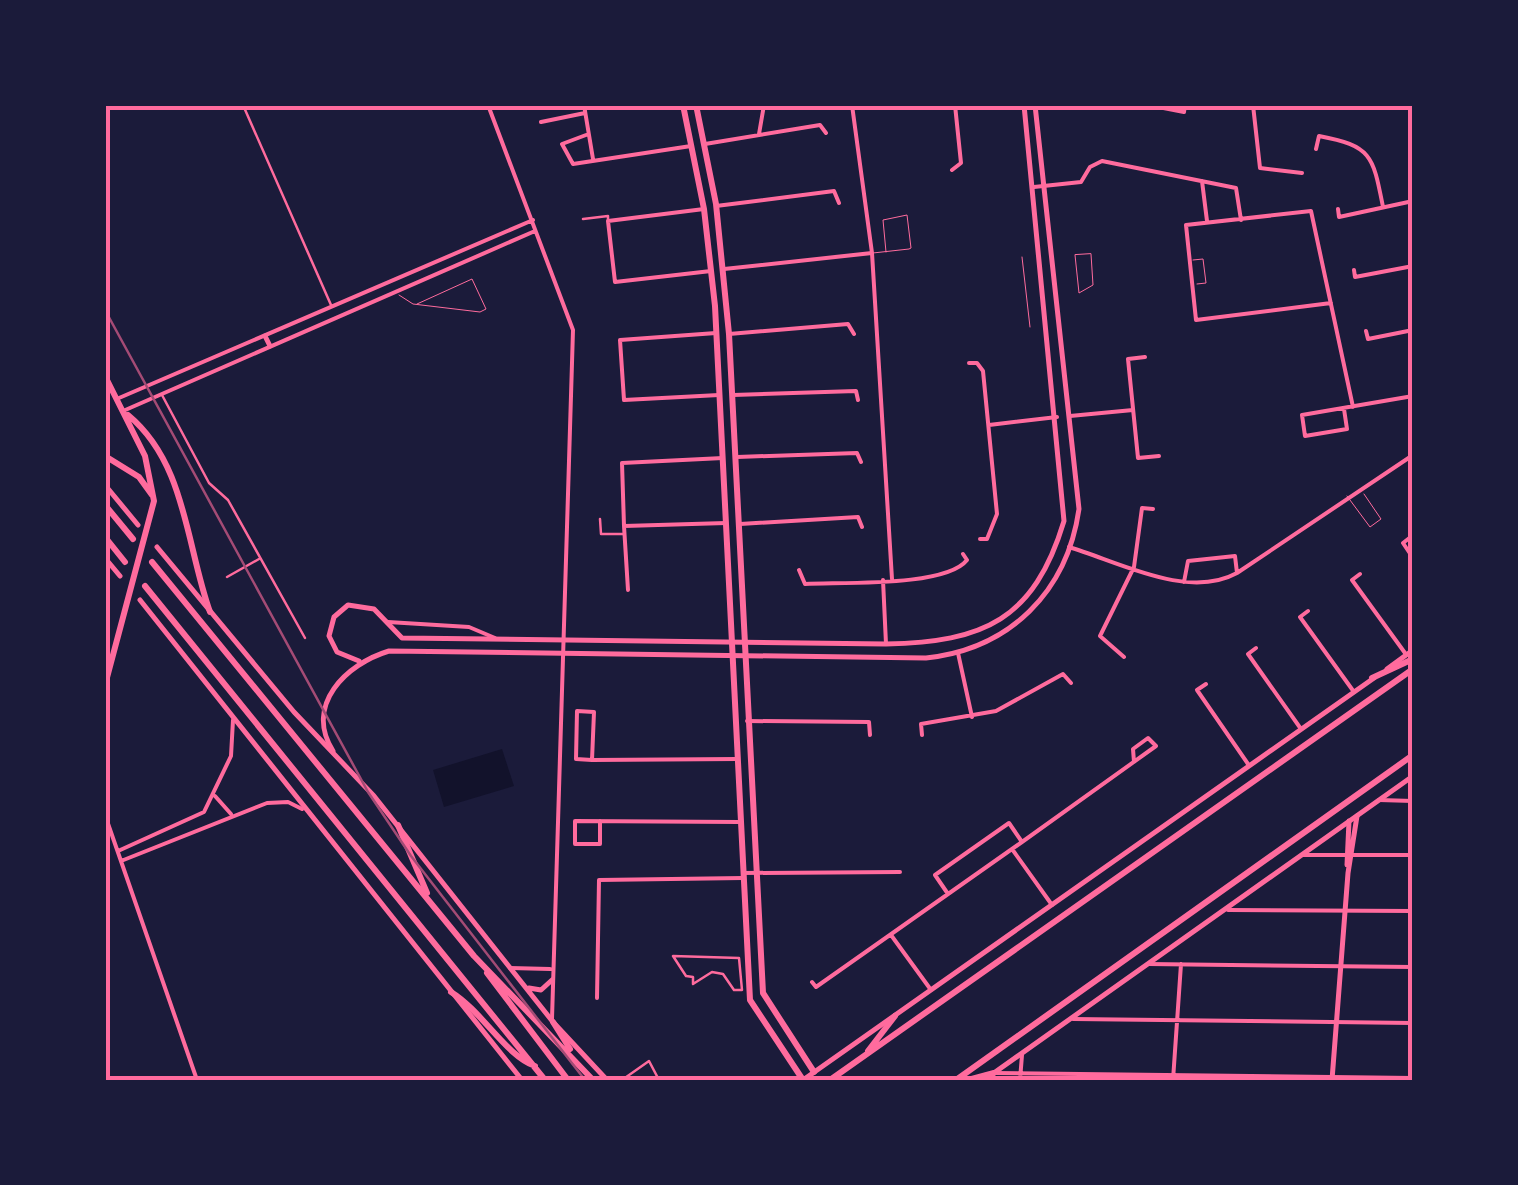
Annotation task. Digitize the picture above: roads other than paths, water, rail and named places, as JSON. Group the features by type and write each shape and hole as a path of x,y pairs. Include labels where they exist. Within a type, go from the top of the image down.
{"main road":[{"path":"683,105 712,271 751,1006 803,1080"},
{"path":"696,105 716,206 729,334 764,998 814,1072"},
{"path":"105,376 150,468 154,501 150,528 105,685"},
{"path":"123,411 148,434 169,470 210,612"},
{"path":"722,432 734,432"},
{"path":"105,456 138,477 154,501"},
{"path":"105,505 133,539"},
{"path":"105,537 125,562"},
{"path":"152,562 474,956 568,1080"},
{"path":"144,586 536,1066 542,1080"},
{"path":"1372,678 1410,657"},
{"path":"830,1080 1413,669"},
{"path":"956,1080 1411,757"},
{"path":"739,789 751,788"},
{"path":"398,825 431,903"},
{"path":"474,956 593,1080"},
{"path":"451,992 471,1005 522,1062 536,1066"},
{"path":"864,1056 895,1016"},
{"path":"553,1022 578,1062"},
{"path":"968,1080 994,1073"}],"street":[{"path":"243,105 332,306"},
{"path":"488,105 573,330 553,1022"},
{"path":"584,105 593,161"},
{"path":"759,134 764,105"},
{"path":"852,105 872,253 892,580"},
{"path":"952,170 960,163 955,105"},
{"path":"1024,105 1065,492 1064,521 1052,558 1023,602 986,629 927,644 402,638 374,609 360,604 348,605 334,617 329,630 333,648 348,659 367,659 409,649 926,658 958,653 1002,635 1032,612 1052,586 1069,547 1076,528 1079,491 1035,105"},
{"path":"1148,105 1184,112 1185,105"},
{"path":"1253,105 1260,168 1302,173"},
{"path":"540,122 585,112"},
{"path":"704,144 820,124 826,133"},
{"path":"586,135 566,139 562,147 572,164 692,146"},
{"path":"1316,149 1319,136 1362,148 1374,166 1384,207"},
{"path":"1028,139 1038,138"},
{"path":"1034,187 1081,182 1090,167 1102,161 1236,188 1242,220"},
{"path":"1202,181 1208,223"},
{"path":"716,206 834,191 840,203"},
{"path":"1338,209 1339,216 1413,201"},
{"path":"608,221 704,209"},
{"path":"1330,303 1196,320 1186,226 1311,211 1353,407"},
{"path":"584,218 608,216 615,282 712,271"},
{"path":"117,399 532,220"},
{"path":"123,411 536,230"},
{"path":"724,269 872,253"},
{"path":"1354,270 1355,277 1413,266"},
{"path":"729,334 848,324 854,334"},
{"path":"1366,331 1368,340 1413,330"},
{"path":"716,333 620,340 624,400 720,395"},
{"path":"265,336 270,346"},
{"path":"1145,357 1128,359 1138,458 1159,456"},
{"path":"969,363 977,363 983,370 997,514 992,533 985,540 980,538"},
{"path":"1052,368 1064,367"},
{"path":"733,395 856,391 858,400"},
{"path":"161,394 209,483 228,500 304,638"},
{"path":"1344,409 1347,429 1305,436 1302,415 1413,396"},
{"path":"1070,416 1132,410"},
{"path":"988,425 1057,417"},
{"path":"735,457 857,453 862,462"},
{"path":"1069,547 1184,582 1212,582 1238,572 1347,496 1362,492 1413,456"},
{"path":"628,590 622,463 723,458"},
{"path":"105,484 138,525"},
{"path":"1065,492 1079,491"},
{"path":"1124,657 1100,636 1134,567 1142,508 1154,508"},
{"path":"740,524 858,517 862,527"},
{"path":"600,520 601,534 624,534"},
{"path":"624,526 726,524"},
{"path":"1412,536 1402,544 1413,558"},
{"path":"157,548 294,712 334,750 398,825 553,1022 607,1080"},
{"path":"799,570 806,584 892,580 948,574 966,562 963,554"},
{"path":"1184,582 1188,561 1235,556 1238,572"},
{"path":"105,558 120,576"},
{"path":"227,577 261,558"},
{"path":"1360,574 1352,580 1410,657 1413,650"},
{"path":"883,580 886,644"},
{"path":"140,600 302,809 522,1080"},
{"path":"1023,602 1032,612"},
{"path":"1308,610 1300,617 1354,692"},
{"path":"388,622 469,628 500,640"},
{"path":"926,658 927,644"},
{"path":"1256,648 1248,654 1300,730"},
{"path":"958,653 972,718"},
{"path":"334,750 322,726 326,705 343,676 367,659"},
{"path":"922,735 921,724 972,718 1025,699 1063,674 1070,684"},
{"path":"803,1080 1372,678"},
{"path":"1206,684 1197,690 1250,766"},
{"path":"592,760 594,712 578,711 576,759 592,760 737,759"},
{"path":"118,851 199,816 231,756 232,715"},
{"path":"747,721 869,722 870,735"},
{"path":"812,982 816,987 891,935 1022,842 1134,762 1156,746 1148,738 1133,749 1134,762"},
{"path":"984,1080 1413,776"},
{"path":"214,791 219,805 234,815"},
{"path":"1379,800 1413,801"},
{"path":"121,861 277,801 302,809"},
{"path":"105,815 197,1080"},
{"path":"1349,854 1357,816"},
{"path":"600,821 600,844 575,844 575,821 600,821 741,822"},
{"path":"1332,1078 1350,821"},
{"path":"948,894 935,875 1009,824 1022,842"},
{"path":"1012,849 1052,905"},
{"path":"1302,855 1413,856"},
{"path":"597,998 599,880 900,872"},
{"path":"1224,910 1413,912"},
{"path":"891,935 931,990"},
{"path":"673,956 701,956 739,958 742,990 734,990 723,974 712,972 694,984 694,977 686,976 673,956"},
{"path":"1148,964 1413,967"},
{"path":"1173,1077 1182,964"},
{"path":"510,968 552,969"},
{"path":"526,987 541,990 552,980"},
{"path":"1071,1018 1413,1022"},
{"path":"1020,1080 1022,1053"},
{"path":"622,1080 649,1061 659,1080"},
{"path":"994,1073 1413,1078"}],"lane":[{"path":"872,253 886,252 913,246 907,215 883,220 886,252"},
{"path":"1076,254 1091,254 1094,286 1079,293 1076,254"},
{"path":"1022,257 1030,327"},
{"path":"1190,261 1203,259 1205,270 1206,283 1192,284"},
{"path":"395,291 417,304 480,312 486,309 472,279 417,304"},
{"path":"1046,302 1068,298"},
{"path":"1347,496 1370,527 1381,519 1362,492"}],"railway":[{"path":"105,310 368,792 411,856 585,1080"}]}
